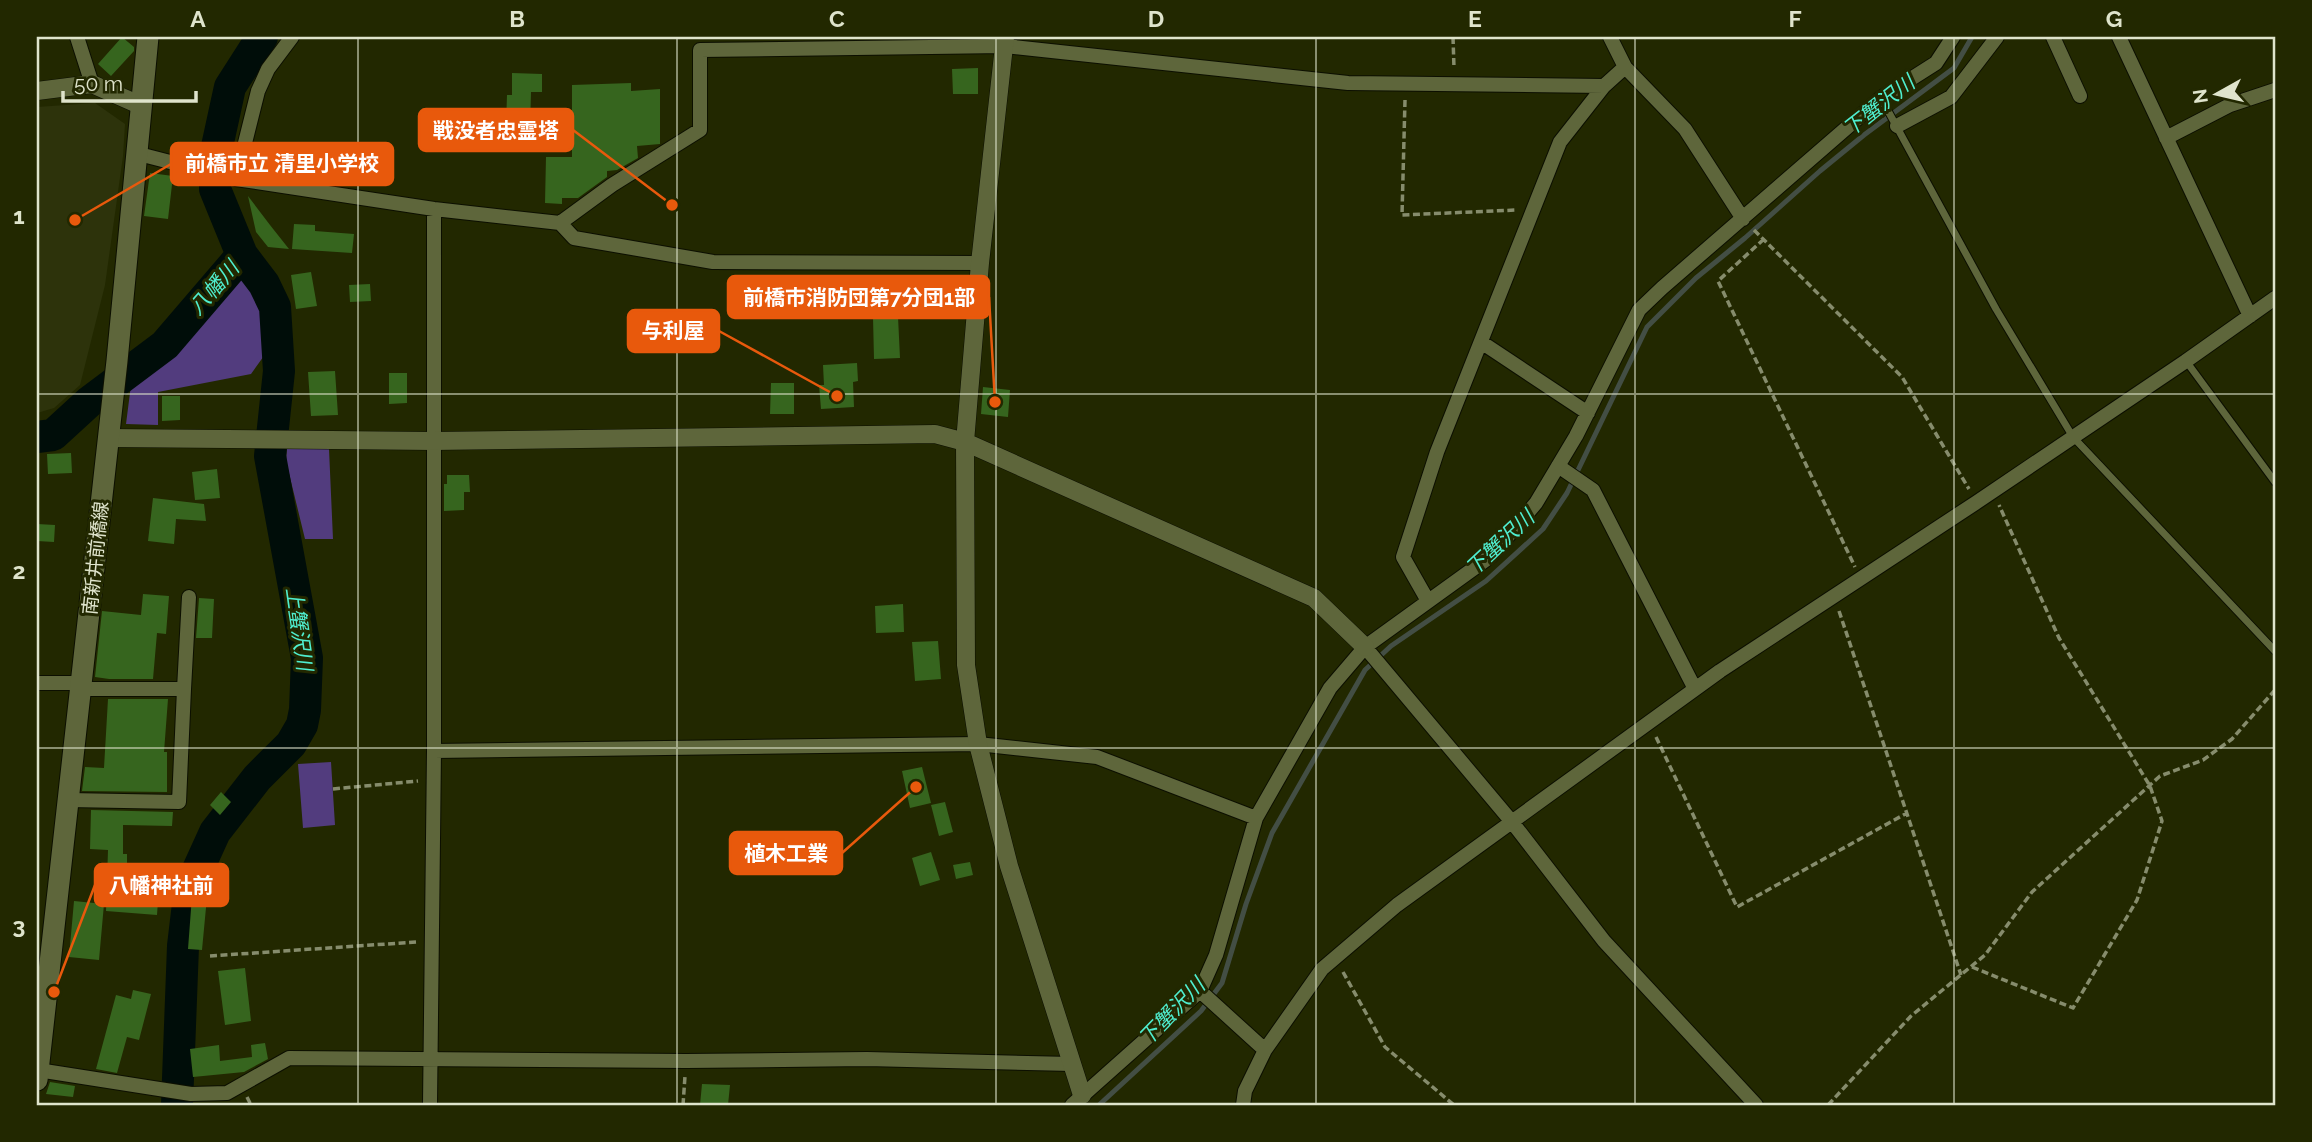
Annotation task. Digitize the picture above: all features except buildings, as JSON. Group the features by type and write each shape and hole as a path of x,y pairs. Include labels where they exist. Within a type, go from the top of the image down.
{"main road":[{"name":"南新井前橋線","path":"37,1075 117,361 139,154 148,37"}],"street":[{"path":"77,37 92,85"},
{"path":"232,178 258,91 268,69 292,37"},
{"path":"1611,37 1625,66 1685,130 1743,219"},
{"path":"1080,1102 1200,991 1216,955 1256,818 1330,688 1365,647 1491,556 1536,503 1588,413 1639,310 1881,98 1936,62 1953,37"},
{"path":"1897,126 1951,97 1997,37"},
{"path":"2053,37 2080,96"},
{"path":"2119,37 2250,316"},
{"path":"560,223 612,185 701,130 700,50 1005,41 1348,83 1604,86"},
{"path":"1005,41 980,263 965,442 966,665 978,744 1009,866 1072,1063 1080,1102"},
{"path":"1428,601 1403,557 1437,452 1560,142 1604,86 1625,66"},
{"path":"37,92 92,85 142,106"},
{"path":"2166,138 2230,105 2275,90"},
{"path":"139,154 232,178 434,209 560,223 574,238 713,262 980,263"},
{"path":"430,1105 434,779 434,209"},
{"path":"1243,1105 1245,1091 1265,1050 1322,969 1397,905 1695,690 2073,438 2275,298"},
{"path":"1481,342 1588,413"},
{"path":"108,438 433,441 935,434 965,442 1314,598 1365,647 1513,822 1604,941 1756,1105"},
{"path":"1558,466 1593,490 1695,690"},
{"path":"68,800 179,802 189,597"},
{"path":"37,682 184,689"},
{"path":"434,751 978,744 1097,757 1256,818"},
{"path":"1200,991 1265,1050"},
{"path":"37,1075 191,1094 227,1093 289,1058 685,1061 867,1059 1072,1063"}],"lane":[{"path":"1881,98 1996,309 2073,438 2275,650"},
{"path":"2186,361 2275,482"}],"path":[{"path":"1453,37 1454,84"},
{"path":"1405,83 1402,215 1534,210"},
{"path":"1743,219 1902,377 1977,502"},
{"path":"1764,239 1718,281 1861,578"},
{"path":"1972,967 2073,1008 2137,900 2162,821 2150,786 2059,638 1993,492"},
{"path":"1834,596 1961,975"},
{"path":"1828,1105 1911,1016 1985,955 2032,891 2160,776 2203,760 2232,739 2275,690"},
{"path":"1649,723 1737,907 1907,813"},
{"path":"333,789 434,779"},
{"path":"210,956 432,941"},
{"path":"1336,957 1385,1046 1454,1105"},
{"path":"683,1105 685,1061"}],"shaded area":[{"path":"95,103 125,124 105,285 80,385 54,408 37,413 37,107"},
{"path":"240,269 263,302 271,346 251,374 158,392 158,425 126,424 131,385 167,356"},
{"path":"287,448 329,449 333,539 305,539 286,461"},
{"path":"331,762 335,825 303,828 298,764"}],"waterway":[{"name":"上蟹沢川","path":"177,1105 183,946 190,887 215,832 257,778 291,744 302,725 305,710 307,658 270,456 279,371 275,307 264,284 242,255 215,189 215,156 230,87 262,37"},
{"name":"下蟹沢川","path":"1099,1105 1201,1011 1222,983 1246,904 1272,833 1365,670 1391,646 1486,581 1543,529 1567,493 1647,327 1696,278 1820,171 1954,68 1972,37"},
{"name":"八幡川","path":"37,437 53,435 89,402 165,345 242,255"}],"place":[{"name":"戦没者忠霊塔","path":"672,205"},
{"name":"前橋市立 清里小学校","path":"75,220"},
{"name":"与利屋","path":"837,396"},
{"name":"前橋市消防団第7分団1部","path":"995,402"},
{"name":"植木工業","path":"916,787"},
{"name":"八幡神社前","path":"54,992"}]}
